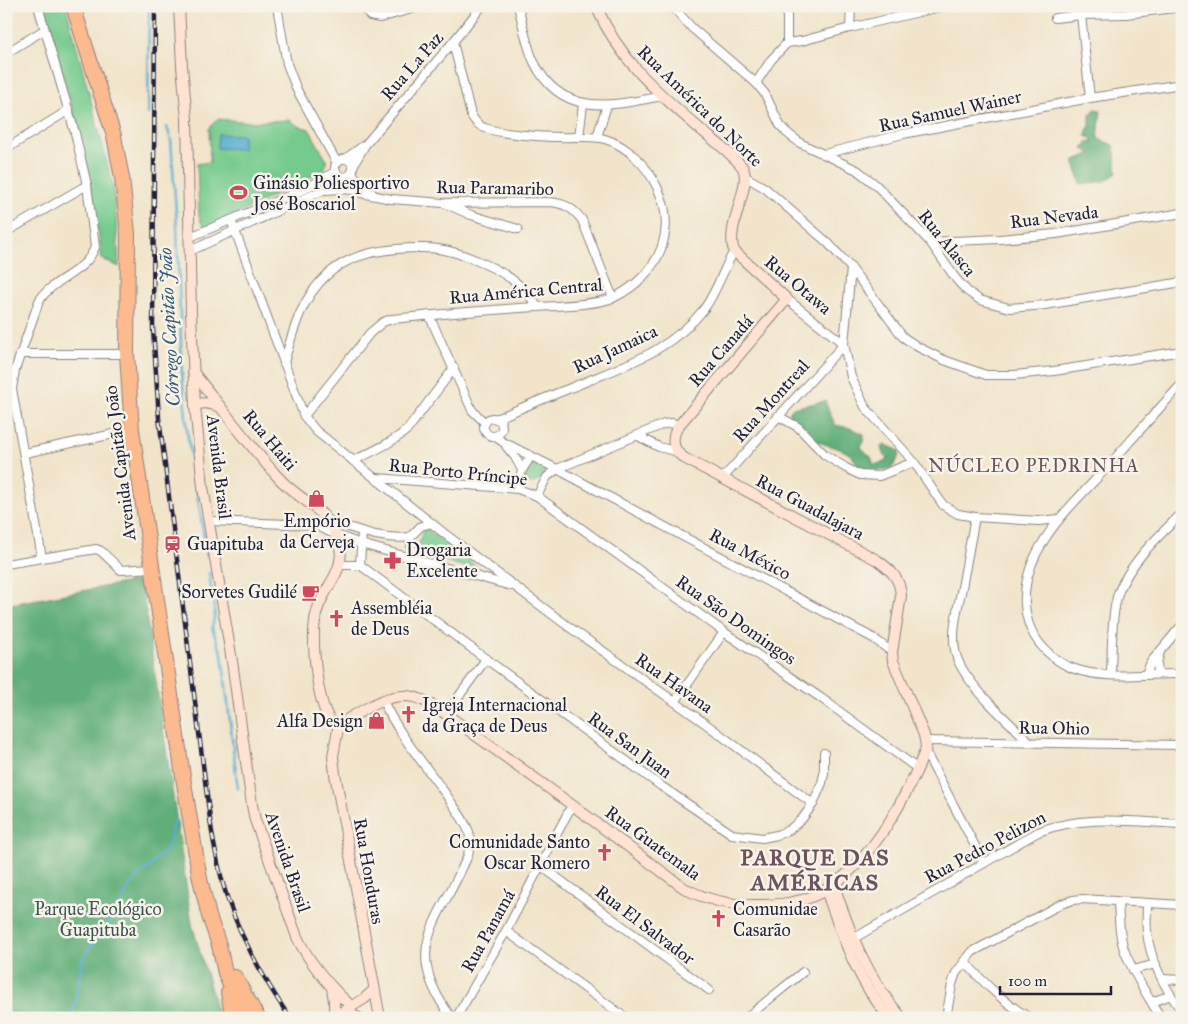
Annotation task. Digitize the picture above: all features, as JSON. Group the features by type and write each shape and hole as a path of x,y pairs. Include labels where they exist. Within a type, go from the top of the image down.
{"highway":[{"name":"Avenida Capitão João","path":"73,6 114,136 122,178 128,234 127,354 132,430 200,879 209,916 242,1014"},
{"name":"Avenida Capitão João","path":"219,946 225,972 242,1014"},
{"name":"Avenida Capitão João","path":"242,1014 258,1018"}],"main road":[{"name":"Avenida Brasil","path":"179,6 187,119 195,406 203,487 210,521 255,820 296,937 306,956 349,1004"},
{"name":"Rua América do Norte","path":"596,6 604,26 631,65 662,96 740,163 746,177"},
{"name":"Rua Jamaica","path":"734,251 732,245 734,225 746,177"},
{"name":"Rua Otawa","path":"734,251 788,299"},
{"name":"Rua Canadá","path":"679,425 788,299"},
{"name":"Rua Haiti","path":"193,372 279,479 316,508 328,520 336,535"},
{"name":"Rua Haiti","path":"195,406 206,403 221,407"},
{"path":"675,451 673,440 679,425"},
{"name":"Rua Guadalajara","path":"675,451 722,479 877,560 889,569 897,579 901,596 892,652"},
{"path":"336,535 341,555 341,565 321,600 314,626 321,703 336,724"},
{"path":"892,652 896,671 925,742"},
{"name":"Rua Guatemala","path":"336,724 383,700 397,696 415,698 426,702 446,714 684,888 704,898 722,903 736,904 777,905 802,900 830,888 858,862 878,838 907,791 918,769 925,742"},
{"name":"Rua Honduras","path":"336,724 333,756 335,774 380,1018"},
{"path":"830,888 858,970 888,1017"},
{"path":"848,941 880,990 902,1018"},
{"path":"332,986 333,1015"},
{"path":"333,1015 349,1004 364,1000 374,990"},
{"path":"333,1015 348,1013 360,1018"}],"street":[{"path":"38,6 87,185 95,247 84,266 44,293 39,301 15,370 12,389 25,453 42,558"},
{"path":"277,6 287,64 297,90 340,163 339,175 349,173"},
{"path":"364,6 370,16 380,18 422,6"},
{"name":"Rua La Paz","path":"190,251 321,191 349,173 365,145 482,6"},
{"path":"518,6 533,60 542,77 560,94 583,104 607,105 662,96"},
{"path":"672,6 692,28 756,83 765,94 780,125 786,132 800,143 824,154"},
{"path":"787,6 787,43"},
{"path":"850,28 851,6"},
{"path":"756,83 770,60 787,43 802,41 911,10 945,6"},
{"path":"1055,18 1081,15 1126,14 1182,7"},
{"path":"1081,15 1090,98"},
{"path":"6,53 44,30"},
{"name":"Rua América Central","path":"304,416 377,326 392,318 577,304 613,298 630,287 647,272 654,263 665,238 666,214 663,199 645,167 624,148 597,137 558,137 498,131 478,124 471,115 453,42"},
{"name":"Rua Samuel Wainer","path":"824,154 903,134 1090,98 1182,84"},
{"path":"578,137 583,104"},
{"path":"597,137 607,105"},
{"path":"6,149 68,110"},
{"name":"Rua La Paz","path":"190,238 306,189 365,145"},
{"name":"Rua Alasca","path":"824,154 857,170 876,185 930,242 956,279 967,291 980,300 1009,308 1046,305 1182,282"},
{"path":"340,163 350,161 349,173 356,190"},
{"name":"Rua Paramaribo","path":"349,173 360,185 378,196"},
{"name":"Rua América do Norte","path":"746,177 765,188 800,218 851,268 903,337 944,360 986,375 1014,375 1054,371 1182,351"},
{"path":"6,232 87,185"},
{"name":"Rua Paramaribo","path":"321,191 356,190 366,195 443,203 549,202 569,207 582,220 613,298"},
{"path":"443,203 471,215 518,229"},
{"name":"Rua Nevada","path":"930,242 1056,234 1182,213"},
{"path":"231,220 304,416"},
{"path":"284,363 303,305 312,291 342,263 359,255 381,250 438,249 454,252 480,262 510,278 520,286 538,307"},
{"name":"Rua Jamaica","path":"496,419 662,348 680,334 705,307 734,251"},
{"path":"851,268 844,344 852,378 865,407 914,462 943,505 958,514 975,517 1039,521 1059,519"},
{"name":"Rua Otawa","path":"788,299 844,344"},
{"path":"429,315 472,410 485,423"},
{"name":"Rua Montreal","path":"722,479 844,344"},
{"path":"20,354 127,354"},
{"path":"353,460 386,445 408,429 454,368"},
{"path":"1182,384 1059,519 1035,557 1024,590 1026,619 1039,643 1061,662 1072,668 1084,672 1111,675 1182,674"},
{"path":"501,428 501,424 496,419 490,419 485,423 484,429 494,436 497,435 510,413"},
{"name":"Rua Havana","path":"304,416 325,440 376,478 432,524 813,804"},
{"path":"778,416 798,427 825,455 860,475 878,476 914,462"},
{"path":"537,496 547,477 557,469 664,424 672,423 679,425"},
{"name":"Rua México","path":"501,428 513,447"},
{"path":"25,453 132,430"},
{"name":"Rua México","path":"494,436 865,633 892,652"},
{"name":"Rua Guadalajara","path":"638,436 659,447 675,451"},
{"path":"503,442 515,457 522,470"},
{"path":"518,489 522,470 531,456"},
{"name":"Rua Porto Príncipe","path":"376,478 518,489 537,496"},
{"name":"Rua São Domingos","path":"537,496 724,632 821,698 918,769"},
{"path":"421,514 421,526"},
{"path":"975,517 957,619 954,642 956,651 964,673 998,712 1030,742"},
{"path":"1111,675 1114,624 1119,592 1144,553 1180,517"},
{"path":"328,520 362,532 393,539 410,537 421,526 432,524"},
{"name":"Rua Havana","path":"210,521 315,525 361,544 517,588"},
{"path":"341,565 360,565 362,532"},
{"path":"410,537 413,558"},
{"path":"6,564 99,549 121,570 152,568"},
{"name":"Rua San Juan","path":"360,565 661,786 732,834 762,838 777,835 789,830 802,819 813,804 822,783 824,753"},
{"path":"1146,674 1151,662 1161,648 1182,626"},
{"path":"675,702 724,632"},
{"path":"1158,674 1157,663 1161,648"},
{"path":"446,714 486,659"},
{"path":"383,700 392,720 463,820 469,834 470,845 468,855 432,926 425,952 426,969 432,985 452,1018"},
{"path":"925,742 984,863"},
{"name":"Rua Ohio","path":"925,742 1182,745"},
{"name":"Rua Panamá","path":"456,1018 506,932 572,805"},
{"name":"Rua Pedro Pelizon","path":"848,941 1038,832 1053,826 1071,822 1093,821 1182,824"},
{"name":"Rua El Salvador","path":"541,866 709,990"},
{"path":"946,1018 952,984 964,961 980,947 1061,904 1082,899 1182,905"},
{"path":"1118,902 1121,938 1125,952 1133,970 1161,1018"},
{"path":"1147,904 1147,933 1156,964 1162,979 1182,1012"},
{"path":"506,932 626,1018"},
{"path":"964,961 1003,1000 1030,1018"},
{"path":"1133,970 1156,964"},
{"path":"746,1018 803,972"},
{"path":"1162,979 1182,980"},
{"path":"1152,1002 1171,995"},
{"name":"Avenida Brasil","path":"349,1004 360,1018"}],"green space":[{"path":"44,6 66,6 114,189 119,267 102,259 98,227 85,163"},
{"path":"1095,109 1101,110 1098,139 1114,145 1117,173 1105,181 1081,184 1073,161 1091,153 1083,149 1088,141 1093,143 1091,138 1086,136 1090,126 1090,114"},
{"name":"Ginásio Poliesportivo José Boscariol","path":"217,119 251,122 290,120 298,126 309,129 327,161 324,170 210,228 205,227 199,215 197,164 210,162 209,129"},
{"path":"825,401 835,425 850,428 864,434 861,447 871,457 874,465 888,459 882,452 881,447 886,445 900,451 894,466 889,469 871,471 859,469 855,460 850,455 815,440 787,417 792,408"},
{"path":"531,462 541,466 545,471 538,480 533,483 527,483 526,467"},
{"path":"424,527 488,575 422,553 419,543"},
{"name":"Parque Ecológico Guapituba","path":"141,580 192,924 219,1018 6,1018 6,605"}],"water":[{"path":"218,134 243,135 243,149 217,148"}],"waterway":[{"name":"Córrego Capitão João","path":"148,114 149,6"},
{"name":"Córrego Capitão João","path":"167,127 171,140 177,226 182,374 188,438 207,555"},
{"name":"Córrego Capitão João","path":"209,573 215,614 212,628 222,654 238,789"},
{"path":"70,1018 76,1002 80,970 85,955 115,915 134,881 165,850 176,820"}],"railway":[{"path":"155,6 153,328 159,418 209,814 220,874 228,901 261,971 290,1018"}],"place":[{"name":"Ginásio Poliesportivo José Boscariol","path":"239,193"},
{"name":"Empório da Cerveja","path":"317,498"},
{"name":"Guapituba","path":"173,544"},
{"name":"Drogaria Excelente","path":"392,560"},
{"name":"Sorvetes Gudilé","path":"311,592"},
{"name":"Assembléia de Deus","path":"337,618"},
{"name":"Igreja Internacional da Graça de Deus","path":"408,715"},
{"name":"Alfa Design","path":"377,721"},
{"name":"Comunidade Santo Oscar Romero","path":"604,852"},
{"name":"Comunidae Casarão","path":"719,919"}],"district":[{"name":"NÚCLEO PEDRINHA","path":"1034,465"},
{"name":"PARQUE DAS AMÉRICAS","path":"815,870"}]}
